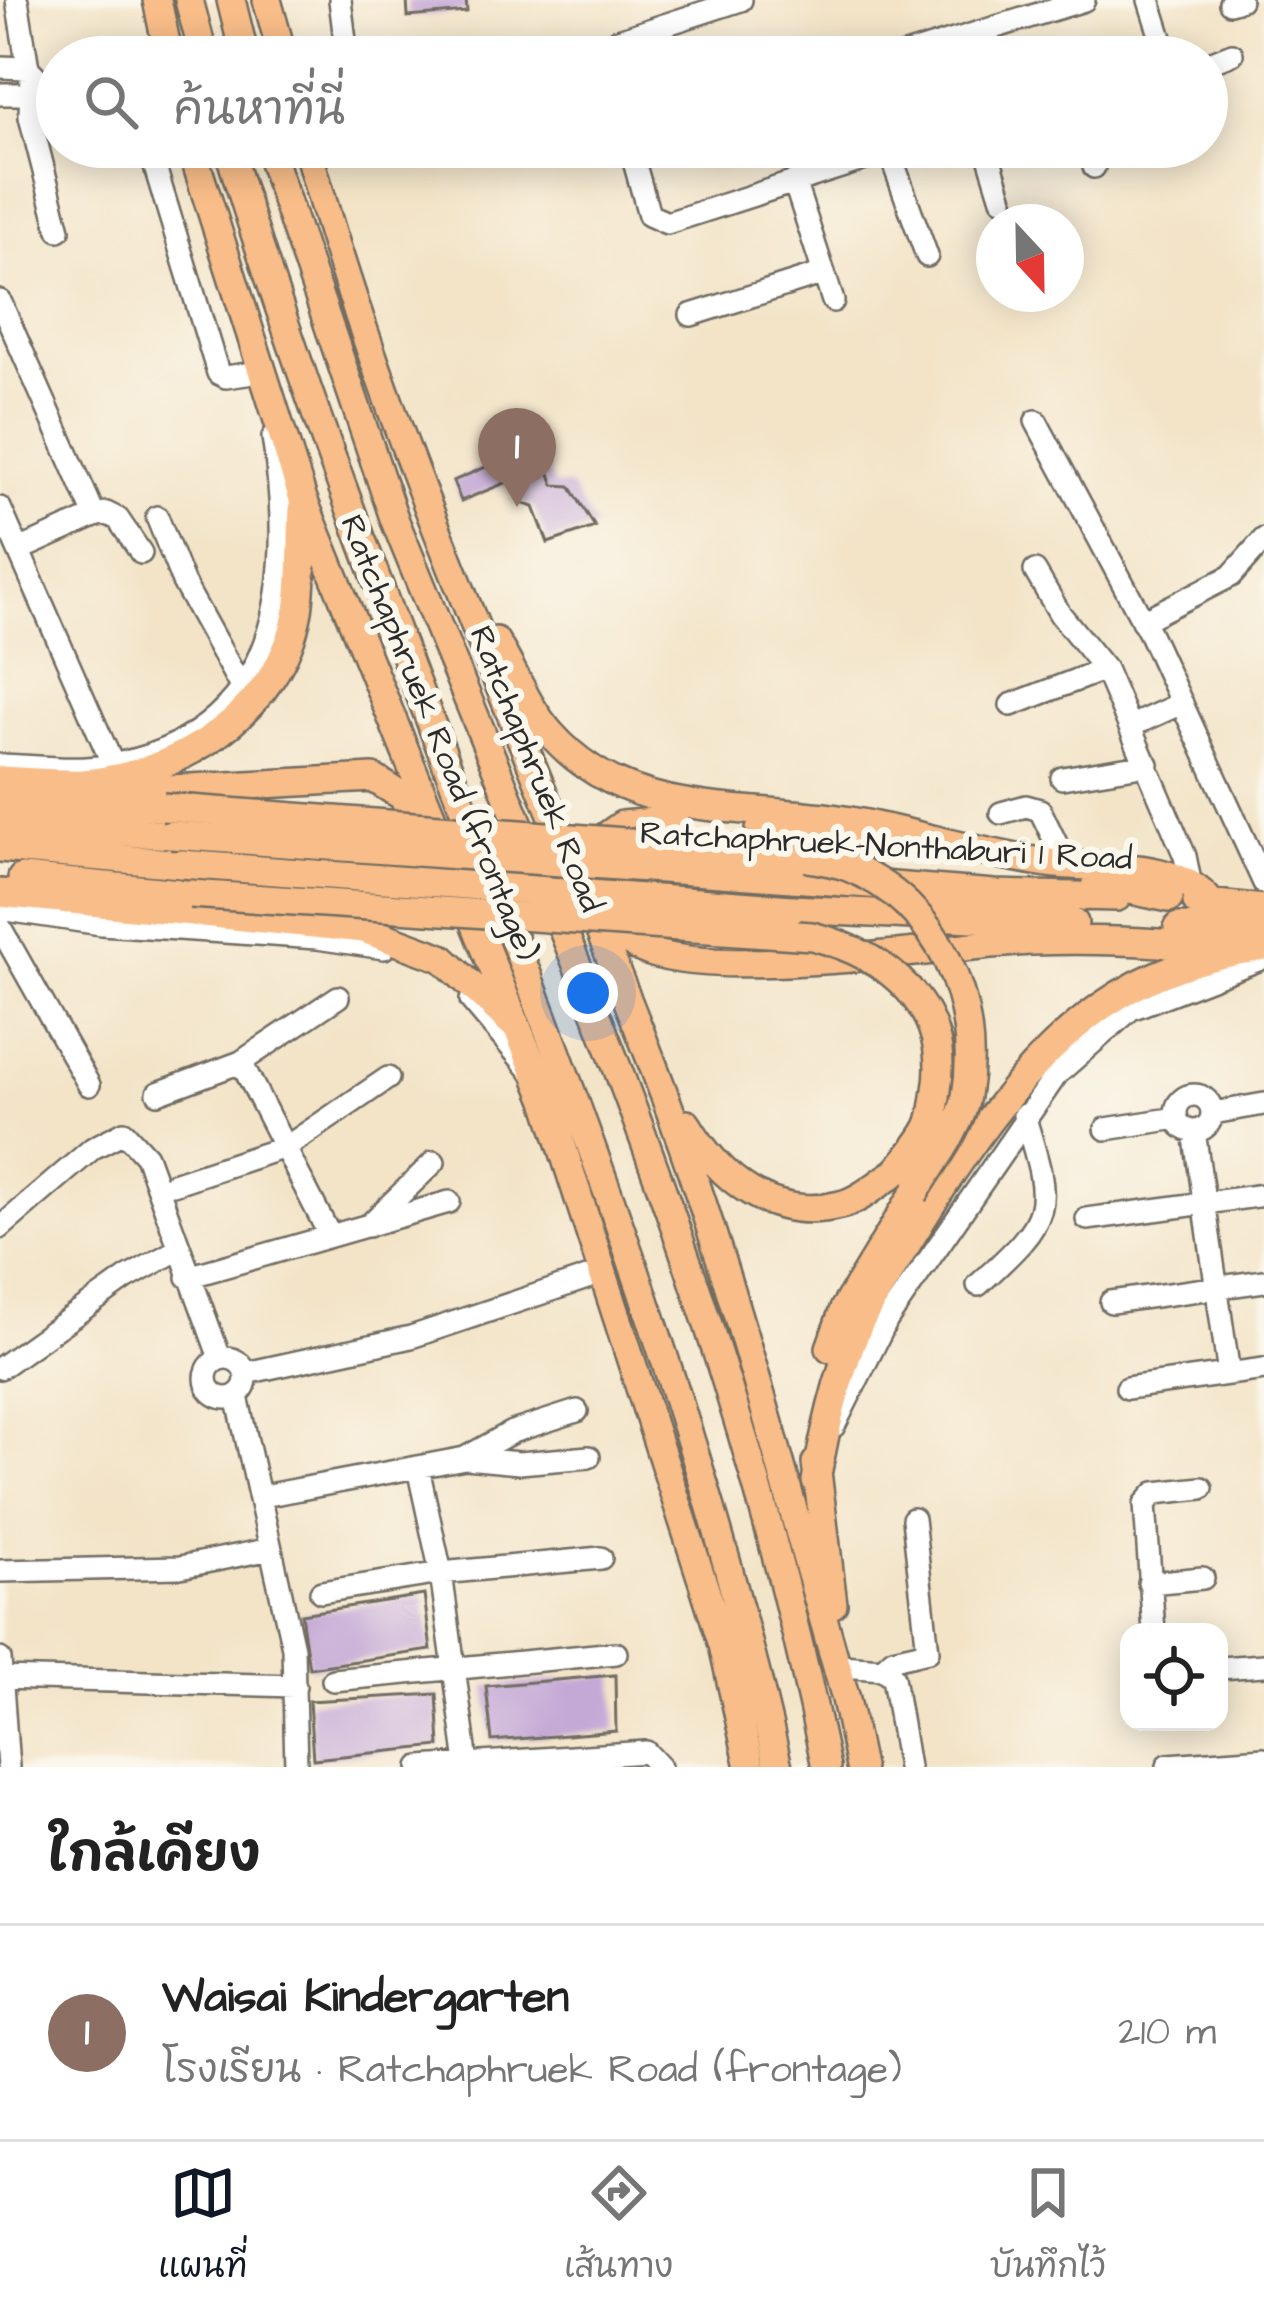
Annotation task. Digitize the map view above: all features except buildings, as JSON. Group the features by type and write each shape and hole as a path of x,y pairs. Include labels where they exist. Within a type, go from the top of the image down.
{"main road":[{"path":"157,0 165,36"},
{"path":"189,0 198,36"},
{"path":"231,0 240,36"},
{"path":"267,0 277,36"},
{"name":"Ratchaphruek Road (frontage)","path":"196,168 303,499 540,1082 694,1548 723,1645 750,1767"},
{"path":"235,168 286,340 381,601 574,1090 664,1356 751,1643 778,1767"},
{"name":"Ratchaphruek Road","path":"275,168 395,521 621,1072 669,1211 784,1589 826,1767"},
{"path":"313,168 360,323 493,673 655,1069 700,1195 846,1699 860,1767"},
{"path":"85,783 181,757 224,732 271,679 297,613 303,499"},
{"path":"463,593 552,736 588,766 642,796 824,817 1179,890"},
{"path":"493,673 548,752 572,773 631,809 674,820 972,855 1179,890"},
{"path":"0,780 171,789 373,778 392,786 414,817 413,873 401,909 364,928"},
{"path":"0,798 784,854 849,867 906,902 949,958 969,1018 966,1100 905,1183 844,1205 810,1208 772,1203 740,1189 702,1150 655,1069"},
{"path":"674,820 622,825 605,837 625,937 658,959 832,961 965,946 1113,940 1235,951"},
{"name":"Ratchaphruek-Nonthaburi 1 Road","path":"0,824 995,895 1179,890 1211,903 1264,909"},
{"name":"Ratchaphruek-Nonthaburi 1 Road","path":"0,848 792,909 1264,930"},
{"path":"0,875 191,894 812,936 854,947 900,978 932,1018 942,1061 931,1124 844,1310 827,1357 816,1415 816,1481 846,1699"},
{"path":"0,893 364,928 442,958 519,1030"},
{"path":"816,1481 857,1327 933,1202 1006,1101 1053,1047 1102,1006 1150,978 1235,951 1264,947"},
{"path":"664,1356 694,1548"}],"street":[{"path":"17,0 36,144"},
{"path":"340,0 344,36"},
{"path":"630,36 741,0"},
{"path":"967,36 1084,0"},
{"path":"1149,0 1160,36"},
{"path":"1228,56 1232,54"},
{"path":"0,67 36,83"},
{"path":"0,94 29,78"},
{"path":"42,168 59,230"},
{"path":"0,765 112,765 174,745 214,718 241,687 256,667 280,605 284,506 263,383 218,373 155,168"},
{"path":"637,168 656,223 837,168"},
{"path":"901,168 926,256"},
{"path":"992,168 1002,199"},
{"path":"794,182 833,301"},
{"path":"691,315 824,273"},
{"path":"0,302 95,516"},
{"path":"1036,421 1142,621 1264,883"},
{"path":"0,508 112,765"},
{"path":"19,550 106,513 118,519 141,554"},
{"path":"157,517 183,582 241,687"},
{"path":"1142,621 1232,576 1264,539"},
{"path":"1035,571 1060,614 1105,669 1148,764 1179,890"},
{"path":"1011,705 1105,669"},
{"path":"1131,727 1182,704"},
{"path":"1062,778 1148,764"},
{"path":"1001,813 1026,806 1040,810 1066,864"},
{"path":"0,909 101,924 366,943 408,955 440,973 479,1006 540,1082"},
{"path":"0,927 89,1085"},
{"path":"822,1448 887,1320 1024,1115 1082,1048 1131,1009 1235,965 1264,958"},
{"path":"158,1094 241,1062 338,997"},
{"path":"241,1062 330,1236"},
{"path":"173,1184 288,1147 388,1078"},
{"path":"1106,1129 1185,1125 1210,1124 1213,1112 1204,1097 1192,1095 1178,1106 1185,1125 1204,1203 1228,1374"},
{"path":"1213,1112 1264,1104"},
{"path":"978,1285 1015,1252 1042,1213 1044,1180 1024,1115"},
{"path":"0,1228 93,1148 124,1132 137,1140 146,1156 220,1358"},
{"path":"367,1227 434,1162"},
{"path":"1087,1219 1264,1196"},
{"path":"188,1277 449,1202"},
{"path":"0,1368 127,1278 177,1250"},
{"path":"246,1372 411,1337 605,1272"},
{"path":"1112,1302 1264,1281"},
{"path":"220,1358 241,1363 246,1372 237,1396 263,1496 293,1648 296,1767"},
{"path":"220,1358 205,1376 207,1387 214,1396 237,1396"},
{"path":"1127,1388 1264,1369"},
{"path":"263,1496 465,1457 512,1432 577,1411"},
{"path":"465,1457 519,1463 589,1457"},
{"path":"418,1468 441,1573 467,1763"},
{"path":"1153,1623 1148,1497 1202,1489"},
{"path":"883,1669 892,1659 928,1651 914,1519"},
{"path":"0,1570 180,1567 271,1549"},
{"path":"321,1592 441,1573 601,1558"},
{"path":"1149,1583 1203,1578"},
{"path":"333,1680 456,1665 616,1654"},
{"path":"1228,1667 1264,1665"},
{"path":"842,1666 883,1669"},
{"path":"883,1669 900,1694 908,1767"},
{"path":"8,1767 1,1672 295,1686"},
{"path":"420,1767 646,1752 660,1767"},
{"path":"1168,1765 1264,1757"}],"place":[{"name":"Waisai Kindergarten","path":"517,507"}]}
